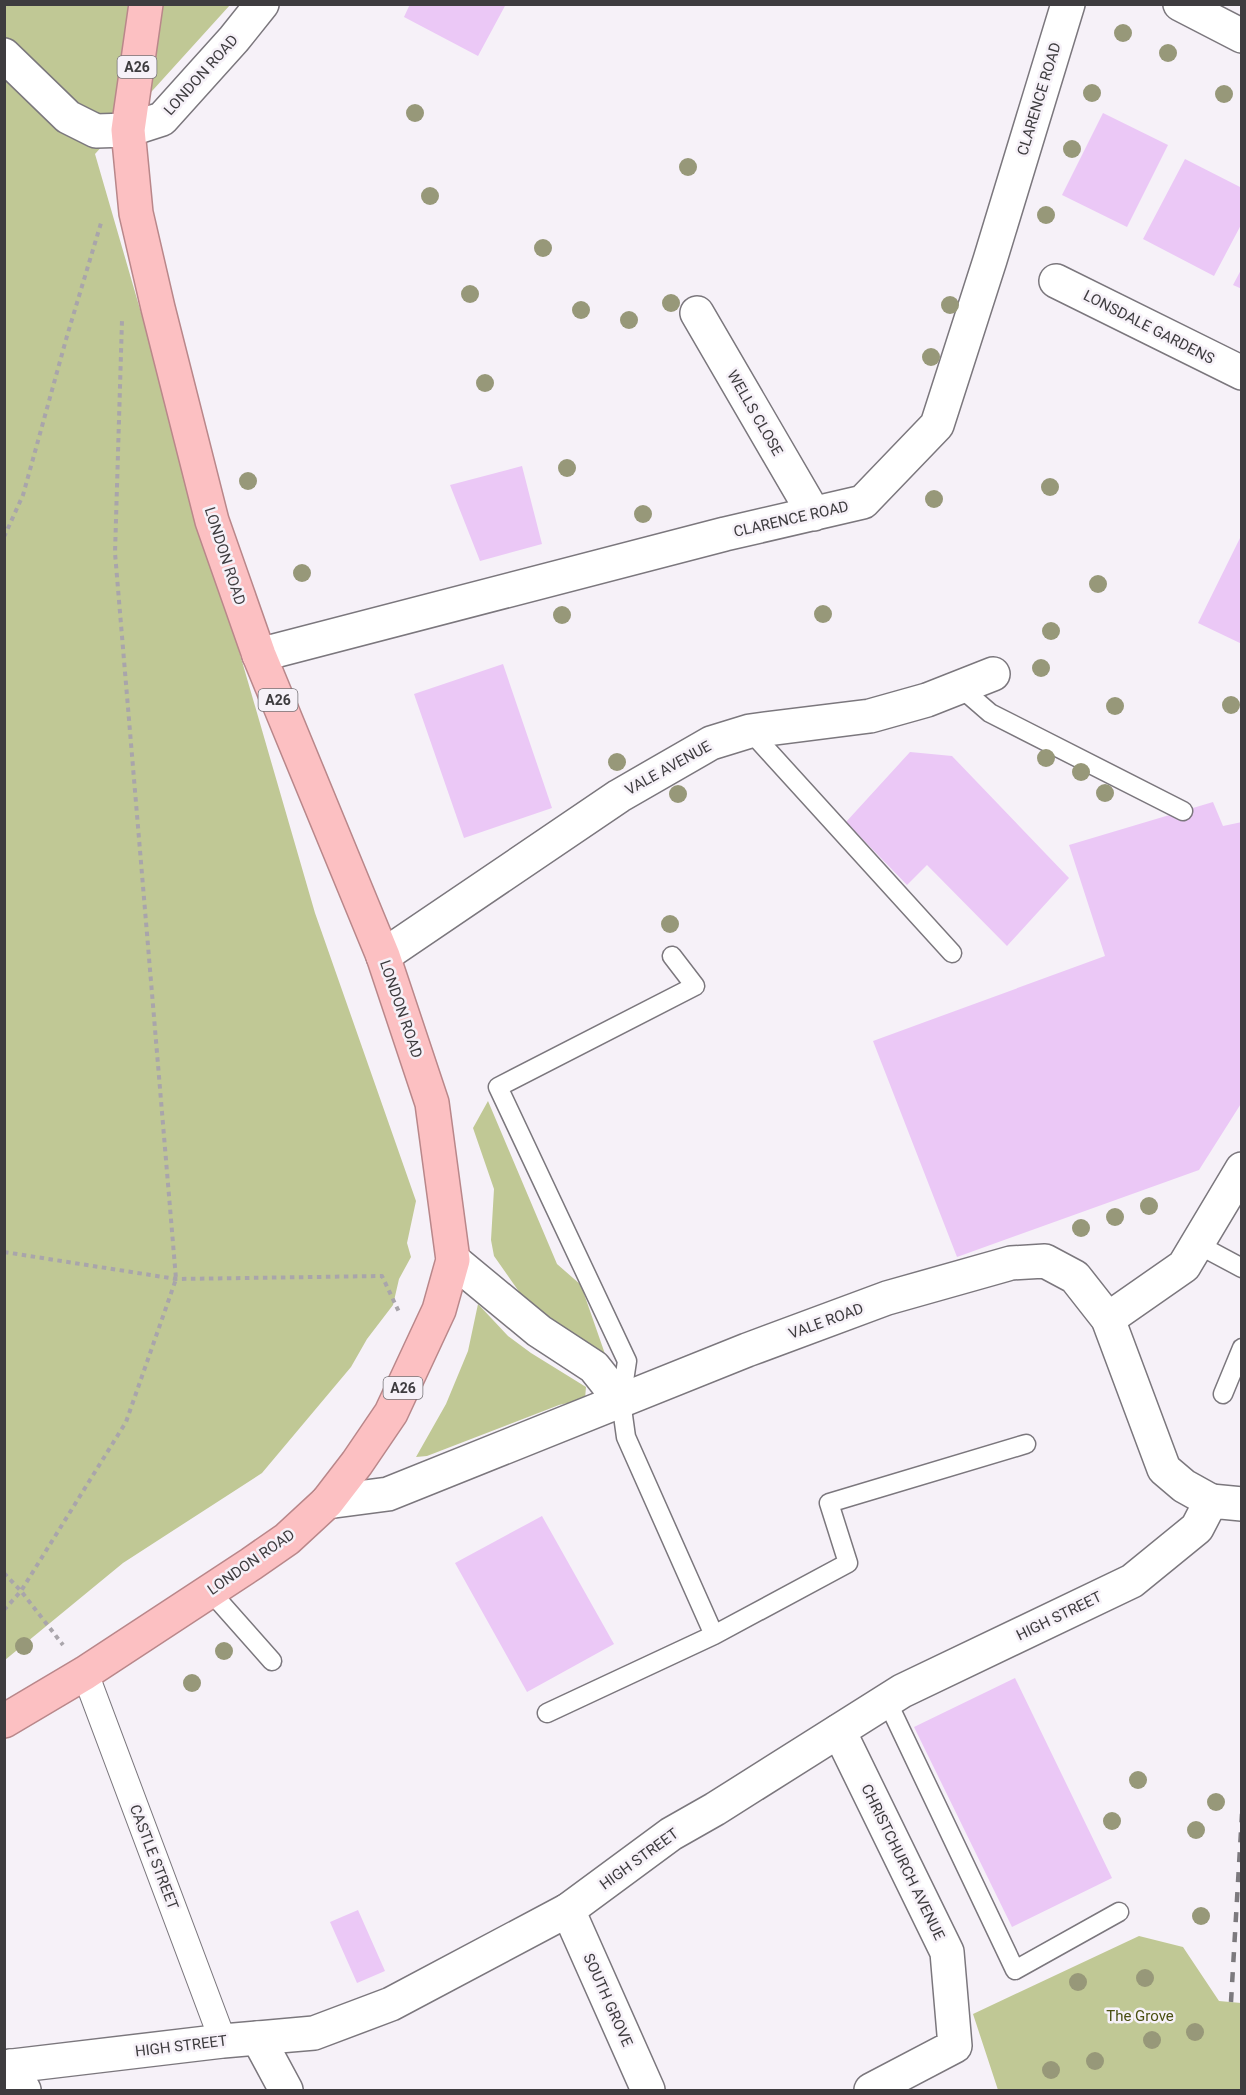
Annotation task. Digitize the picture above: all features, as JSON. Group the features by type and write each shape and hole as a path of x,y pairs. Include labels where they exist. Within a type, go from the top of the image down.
{"highway":[{"name":"LONDON ROAD","path":"4,1721 84,1673 287,1539 327,1502 391,1413 439,1310 453,1260 432,1103 383,956 259,655 212,521 158,308 136,213 128,130 146,4"}],"street":[{"name":"LONDON ROAD","path":"128,130 162,118 234,39 262,4"},
{"name":"CLARENCE ROAD","path":"259,655 725,534 863,502 937,425 1068,4"},
{"path":"1180,4 1242,36"},
{"path":"4,55 68,117 96,131 128,130"},
{"name":"LONSDALE GARDENS","path":"1056,280 1242,373"},
{"name":"WELLS CLOSE","path":"697,313 814,514"},
{"name":"VALE AVENUE","path":"383,956 619,796 711,742 750,731 870,717 927,700 993,674"},
{"path":"1108,1319 1185,1266 1242,1169"},
{"path":"453,1260 539,1331 594,1367 621,1401"},
{"name":"VALE ROAD","path":"327,1502 388,1494 747,1350 887,1298 1011,1263 1045,1261 1075,1277 1108,1319 1164,1469 1184,1486 1226,1502"},
{"name":"HIGH STREET","path":"13,2074 223,2041 314,2033 391,2004 568,1910 671,1834 902,1691 1132,1581 1226,1502"},
{"name":"CASTLE STREET","path":"84,1673 223,2041"},
{"name":"CHRISTCHURCH AVENUE","path":"839,1731 947,1952 956,2046 882,2088"},
{"name":"SOUTH GROVE","path":"568,1910 648,2091"},
{"path":"258,2038 286,2091"}],"lane":[{"path":"960,687 990,713 1183,811"},
{"path":"750,731 952,953"},
{"path":"672,956 694,986 498,1087 627,1361 621,1401 626,1437 714,1635"},
{"path":"1197,1244 1242,1268"},
{"path":"1223,1394 1242,1348"},
{"path":"547,1713 714,1635 848,1563 829,1503 1026,1444"},
{"path":"210,1591 272,1660"},
{"path":"887,1701 1015,1970 1119,1912"}],"path":[{"path":"4,537 23,495 101,222"},
{"path":"4,1610 21,1591 126,1422 176,1279 115,553 122,318"},
{"path":"4,1252 176,1279 382,1276 420,1354"},
{"path":"4,1573 21,1591 84,1673"}],"green space":[{"path":"5,5 230,5 95,154 315,913 416,1201 407,1243 411,1257 399,1279 393,1305 367,1339 351,1367 262,1473 123,1563 5,1660"},
{"path":"488,1101 557,1264 581,1285 605,1354 571,1337 520,1293 494,1256 491,1240 494,1189 473,1128"},
{"path":"478,1304 508,1336 586,1387 585,1399 559,1405 427,1456 416,1457 446,1404 468,1351"},
{"name":"The Grove","path":"1139,1936 1183,1947 1219,2001 1241,2003 1241,2090 998,2090 973,2014"}],"building":[{"path":"410,4 506,4 478,56 404,17"},
{"path":"1103,113 1168,145 1127,227 1062,195"},
{"path":"1185,159 1242,188 1242,223 1214,276 1143,239"},
{"path":"1242,268 1242,289 1233,285"},
{"path":"522,466 542,544 480,561 450,485"},
{"path":"1242,534 1242,644 1198,623"},
{"path":"503,664 552,808 464,838 414,694"},
{"path":"910,752 952,756 1069,878 1007,946 927,865 907,885 846,822"},
{"path":"1213,802 1223,826 1242,822 1242,1102 1199,1170 957,1257 873,1041 1105,956 1069,845"},
{"path":"542,1516 614,1644 527,1692 455,1563"},
{"path":"1015,1678 1112,1878 1012,1927 914,1727"},
{"path":"358,1910 385,1971 357,1983 330,1922"}],"railway":[{"path":"1231,2002 1242,1814"}]}
